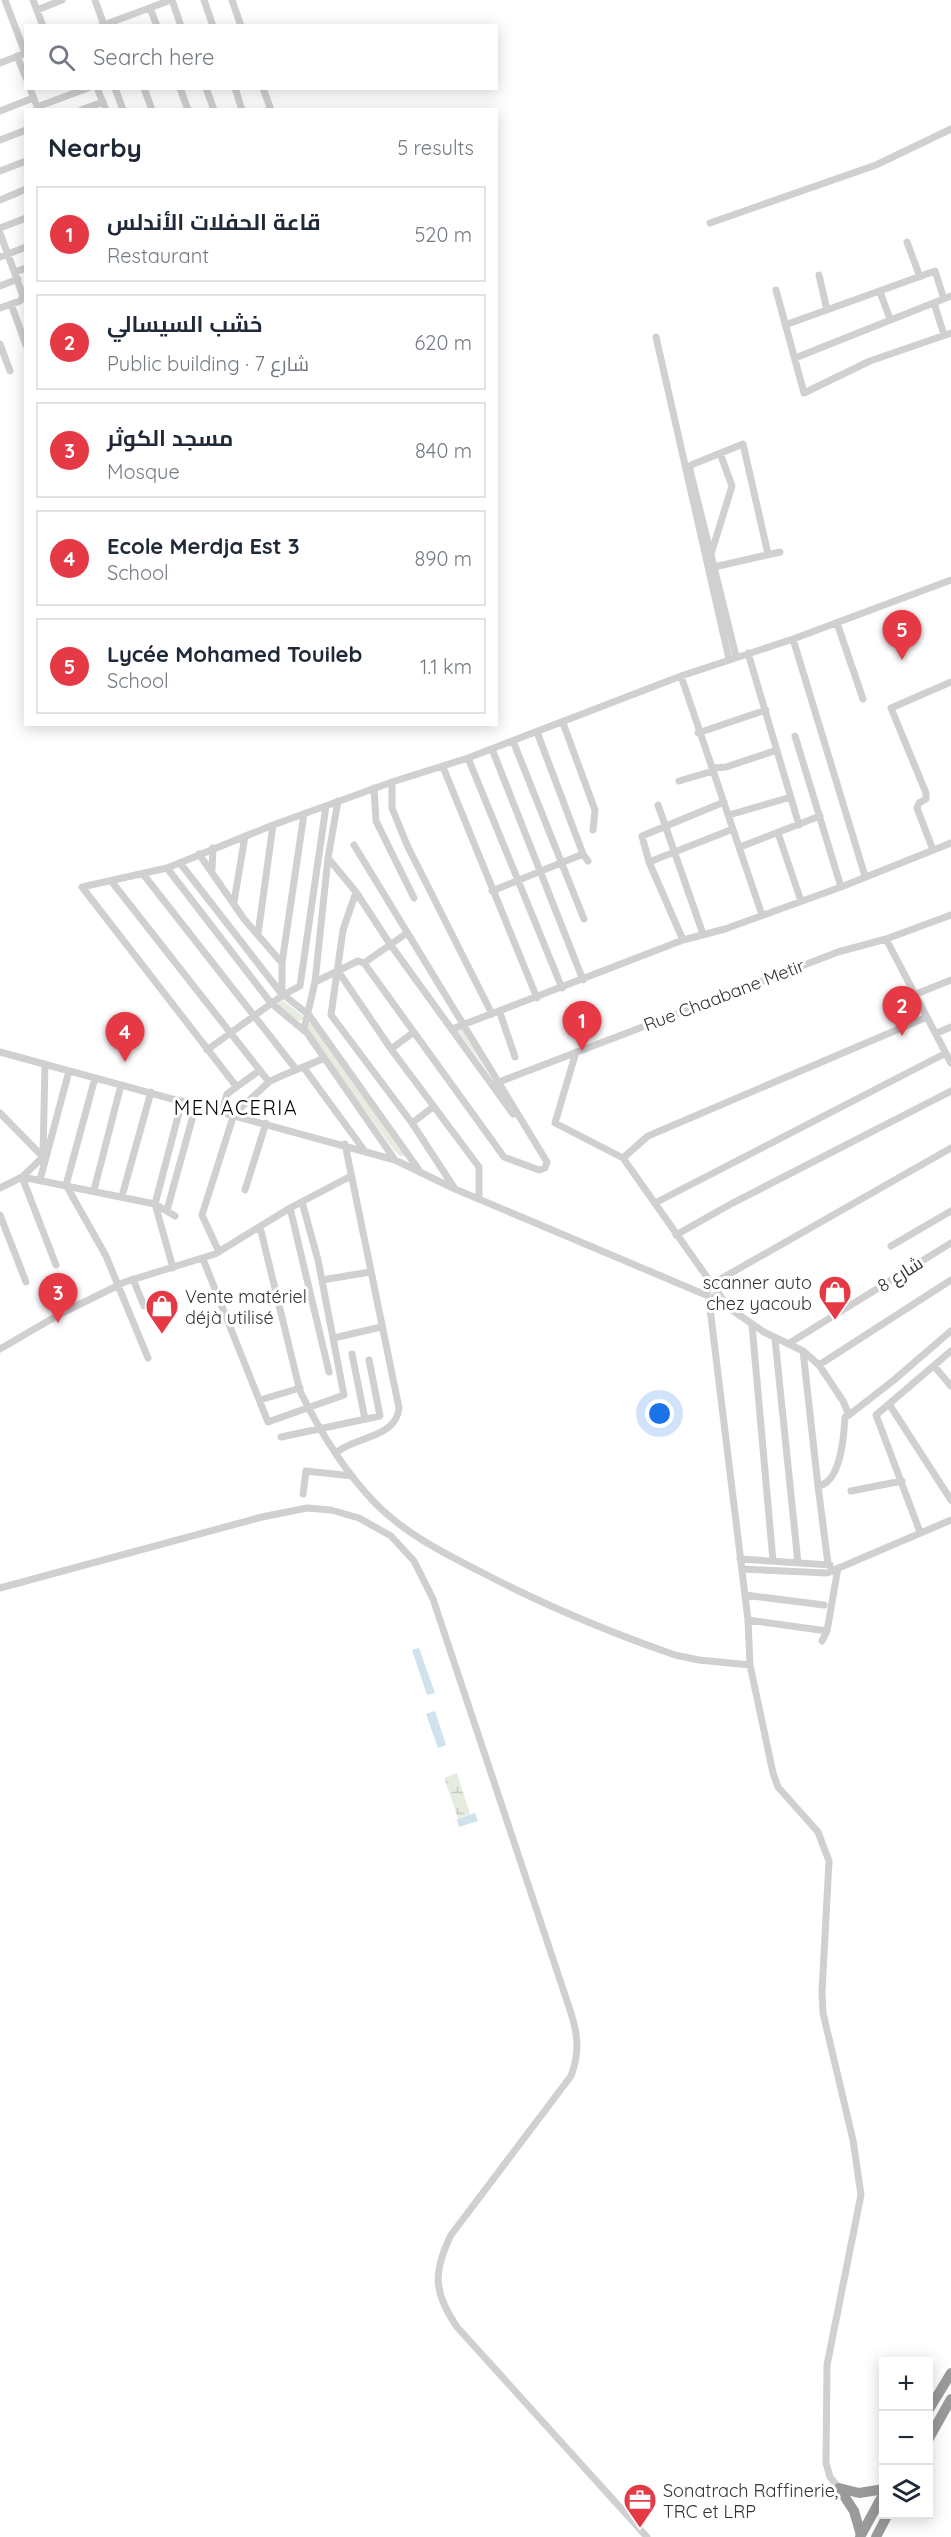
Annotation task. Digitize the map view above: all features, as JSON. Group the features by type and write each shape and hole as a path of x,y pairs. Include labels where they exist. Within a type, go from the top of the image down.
{"highway":[{"path":"933,2403 951,2373"},
{"path":"933,2431 951,2399"},
{"path":"839,2488 859,2493 879,2490"},
{"path":"839,2488 854,2511 860,2536"},
{"path":"860,2536 879,2502"},
{"path":"876,2537 887,2519"},
{"path":"885,2537 889,2519"}],"street":[{"path":"5,0 24,50"},
{"path":"33,0 42,24"},
{"path":"37,9 62,0"},
{"path":"95,0 103,24"},
{"path":"119,22 171,0 181,24"},
{"path":"204,0 212,24"},
{"path":"232,0 240,24"},
{"path":"150,8 156,24"},
{"path":"0,63 24,53"},
{"path":"17,56 24,73"},
{"path":"31,90 38,108 83,90"},
{"path":"98,90 105,108"},
{"path":"116,90 122,108"},
{"path":"145,90 151,108"},
{"path":"181,90 187,108"},
{"path":"207,90 213,108"},
{"path":"236,90 241,108"},
{"path":"264,90 270,108"},
{"path":"0,111 33,98"},
{"path":"86,108 103,102"},
{"path":"710,223 876,165 951,129"},
{"path":"0,140 24,131"},
{"path":"0,171 24,162"},
{"path":"0,200 24,190"},
{"path":"0,228 24,219"},
{"path":"0,233 20,280 22,299 0,308"},
{"path":"907,242 920,277"},
{"path":"0,257 24,248"},
{"path":"785,325 935,272 948,298 795,358"},
{"path":"819,275 827,310"},
{"path":"0,286 20,280"},
{"path":"776,290 804,393 870,362 947,334 934,303"},
{"path":"880,292 890,319"},
{"path":"11,304 24,340"},
{"path":"656,337 733,658"},
{"path":"0,344 10,371"},
{"path":"733,658 711,554 689,468 692,465 744,445 768,554"},
{"path":"711,554 732,486 720,453"},
{"path":"714,567 780,552"},
{"path":"236,1086 81,887 112,882 167,868 213,848 338,801 468,758 681,676 793,639 951,580"},
{"path":"837,623 863,699"},
{"path":"793,639 865,876"},
{"path":"748,652 800,825"},
{"path":"681,676 698,733 729,815 762,915"},
{"path":"933,850 917,808 919,803 926,799 926,793 891,708 951,682"},
{"path":"698,733 766,710"},
{"path":"563,723 595,810 593,830"},
{"path":"492,891 562,863 586,857 537,732"},
{"path":"795,736 841,886"},
{"path":"513,741 584,919"},
{"path":"492,749 583,980"},
{"path":"679,781 777,750"},
{"path":"468,758 562,988"},
{"path":"442,767 537,998"},
{"path":"392,782 392,808 407,846 496,1014 515,1057"},
{"path":"374,788 376,821 414,898"},
{"path":"729,815 791,797"},
{"path":"304,1029 315,982 328,858 338,801"},
{"path":"683,940 649,862 642,836 724,802"},
{"path":"658,805 703,934"},
{"path":"207,1050 283,994 300,986 326,806"},
{"path":"283,994 282,963 304,814"},
{"path":"740,847 820,816"},
{"path":"258,934 273,825"},
{"path":"649,862 733,829"},
{"path":"778,833 801,901"},
{"path":"234,902 245,836"},
{"path":"452,1029 496,1014 683,940 801,901 951,843"},
{"path":"354,845 499,1082 526,1131"},
{"path":"212,869 213,848"},
{"path":"199,854 282,963"},
{"path":"315,982 358,961 364,963 504,1157 539,1170 545,1168 547,1162 526,1131 390,944 356,892 328,858"},
{"path":"180,863 283,994 309,1015 420,1172"},
{"path":"167,868 271,1003 304,1029 395,1160"},
{"path":"143,874 295,1068"},
{"path":"112,882 269,1082"},
{"path":"356,892 343,930 331,1015 412,1123 455,1189"},
{"name":"Rue Chaabane Metir","path":"499,1082 838,952 886,939 951,915"},
{"path":"364,963 406,933"},
{"path":"886,939 951,1063"},
{"path":"338,971 391,1049 479,1167 479,1198"},
{"path":"916,994 951,981"},
{"path":"623,1158 648,1136 927,1017"},
{"path":"937,1033 951,1027"},
{"path":"391,1049 414,1032"},
{"path":"0,1052 345,1144 395,1160 455,1189 709,1296 775,1339 803,1351 819,1365 843,1401 849,1415"},
{"path":"576,1052 555,1124 623,1158 710,1285 734,1313"},
{"path":"655,1203 946,1053"},
{"path":"219,1252 202,1215 234,1114 269,1082 295,1068 304,1068 324,1058"},
{"path":"0,1188 22,1176 43,1157 45,1064"},
{"path":"304,1068 364,1150"},
{"path":"222,1111 227,1094 260,1070"},
{"path":"40,1180 69,1071"},
{"path":"94,1078 66,1185 106,1256 148,1358"},
{"path":"94,1190 121,1085"},
{"path":"676,1235 951,1090"},
{"path":"122,1196 151,1092"},
{"path":"173,1268 155,1204 182,1101"},
{"path":"167,1210 196,1105"},
{"path":"412,1123 433,1107"},
{"path":"0,1113 43,1157"},
{"path":"245,1190 266,1123"},
{"path":"337,1452 349,1444 392,1426 398,1417 396,1392 345,1144"},
{"path":"710,1285 951,1148"},
{"path":"22,1176 155,1204 175,1216"},
{"path":"22,1176 56,1265"},
{"path":"0,1349 60,1314 133,1279 203,1259 219,1252 290,1208 351,1176"},
{"path":"203,1259 268,1422 344,1395 322,1280 302,1202"},
{"path":"290,1208 328,1372"},
{"path":"891,1246 951,1211"},
{"path":"0,1215 26,1282"},
{"path":"260,1227 300,1388 320,1428 352,1476 376,1504 418,1539 519,1593 675,1655 750,1665"},
{"name":"شارع 8","path":"788,1344 951,1242"},
{"path":"322,1280 370,1272"},
{"path":"133,1279 144,1306"},
{"path":"819,1365 951,1280"},
{"path":"710,1285 709,1296 748,1620 750,1665 778,1787 818,1832 829,1861 822,1974 823,2013 853,2140 861,2195 827,2365 826,2471 839,2488"},
{"path":"752,1325 773,1561"},
{"path":"334,1338 381,1327"},
{"path":"818,1486 828,1482 841,1456 845,1417 951,1331"},
{"path":"775,1339 798,1563"},
{"path":"803,1351 828,1564"},
{"path":"920,1532 876,1415 951,1351"},
{"path":"352,1354 365,1419"},
{"path":"281,1437 380,1416 369,1360"},
{"path":"934,1366 951,1386"},
{"path":"260,1400 300,1388"},
{"path":"889,1404 951,1500"},
{"path":"303,1494 306,1471 352,1476"},
{"path":"851,1491 902,1481"},
{"path":"0,1588 262,1517 307,1508 331,1510 359,1518 391,1536 414,1561 433,1599 570,2010 578,2042 578,2057 571,2076 451,2235 440,2258 437,2275 440,2294 447,2312 457,2327 647,2537"},
{"path":"742,1569 822,1574 951,1520"},
{"path":"740,1559 828,1564 838,1568"},
{"path":"822,1641 827,1631 838,1568"},
{"path":"745,1595 824,1605"},
{"path":"748,1620 827,1631"}],"green space":[{"path":"282,1000 304,1019 299,1021 279,1006 278,1003"},
{"path":"311,1022 407,1156 400,1156 393,1149 309,1032 307,1026"},
{"path":"462,1027 493,1078 457,1030"},
{"path":"457,1773 470,1814 458,1818 444,1778"}],"water":[{"path":"419,1648 435,1693 427,1695 412,1650"},
{"path":"435,1711 446,1745 438,1748 426,1714"},
{"path":"475,1813 478,1821 459,1827 457,1819"}],"place":[{"name":"Lycée Mohamed Touileb","path":"902,660"},
{"name":"خشب السيسالي","path":"902,1036"},
{"name":"قاعة الحفلات الأندلس","path":"582,1051"},
{"name":"Ecole Merdja Est 3","path":"125,1062"},
{"name":"scanner auto chez yacoub","path":"835,1321"},
{"name":"مسجد الكوثر","path":"58,1323"},
{"name":"Vente matériel déjà utilisé","path":"162,1335"},
{"name":"Sonatrach Raffinerie, TRC et LRP","path":"640,2529"}],"district":[{"name":"MENACERIA","path":"236,1107"}]}
